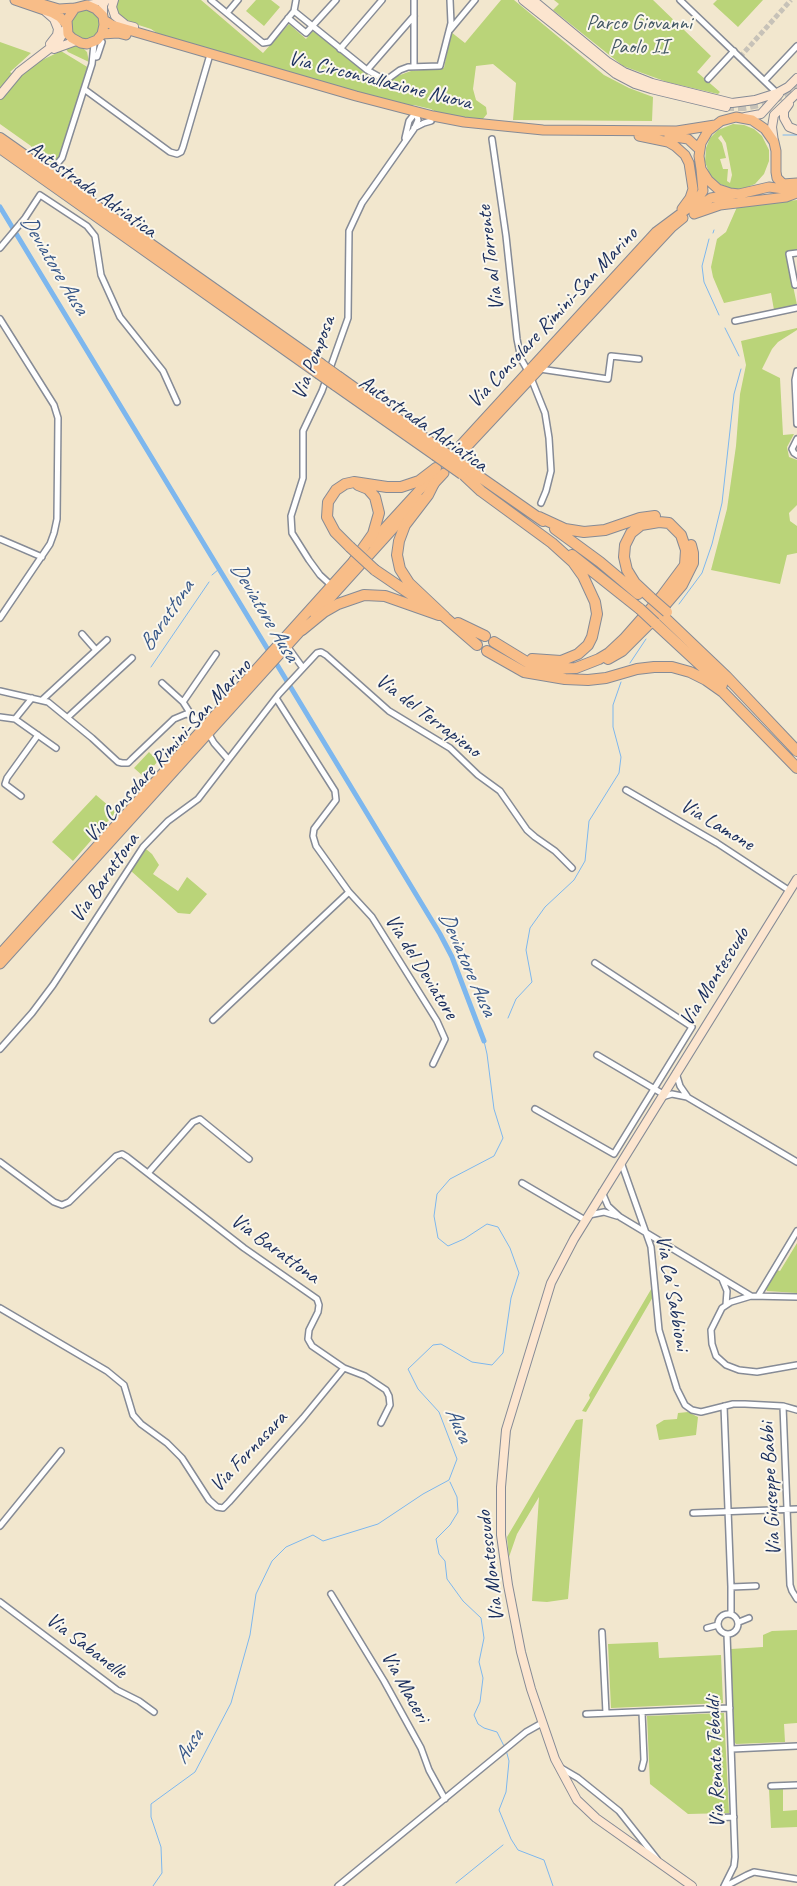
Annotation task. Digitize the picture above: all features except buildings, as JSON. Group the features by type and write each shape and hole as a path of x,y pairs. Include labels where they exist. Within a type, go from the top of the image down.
{"highway":[{"name":"Autostrada Adriatica","path":"0,138 320,369"},
{"name":"Autostrada Adriatica","path":"0,148 438,452 640,609 661,617 698,661 797,766"},
{"path":"439,470 419,481 401,487 387,487 360,482 345,484 329,498 327,517 335,532 376,570 446,618"},
{"name":"Autostrada Adriatica","path":"465,473 539,518 650,600"},
{"path":"465,473 481,491 552,543 573,562 584,576 595,602 597,614 592,637 588,645 578,654 562,661 547,661 512,653"},
{"path":"434,483 404,526 397,555 400,569 409,583 477,645"},
{"path":"345,484 358,485 368,489 379,507 377,524 373,534 354,562"},
{"path":"524,672 586,670 622,651 682,585 693,563 693,553 689,540 683,530 667,518 657,516 640,518 605,530 584,532 565,529 539,518"},
{"path":"494,642 538,667 563,670 576,668 609,653 624,639 662,596 685,565 686,550 682,535 669,523 659,522 641,525 631,533 625,545 624,557 627,570 635,583 650,600 661,617 719,662 726,676 797,752"},
{"path":"302,630 324,612 338,604 364,595 385,596 446,618 484,636"},
{"path":"487,651 524,672 565,679 588,680 654,667 672,667 690,672 723,692 797,766"}],"main road":[{"path":"15,0 44,9 60,17 72,38 76,41"},
{"path":"28,0 59,9 87,5"},
{"name":"Via Circonvallazione Nuova","path":"87,5 96,9 112,25 431,121 490,131 523,134 683,137 694,142 700,150"},
{"path":"66,26 68,15 75,8"},
{"path":"100,39 104,25 103,18"},
{"name":"Via Circonvallazione Nuova","path":"76,41 87,44 118,32 413,115 464,122 543,130 677,131 715,125 727,119 740,118"},
{"path":"740,118 752,120 770,134 775,146 776,176 779,181 788,184 797,183"},
{"path":"715,125 704,137 700,150 701,169 713,185 734,194 769,187 797,189"},
{"name":"Via Consolare Rimini-San Marino","path":"639,136 668,142 688,159 692,194 678,215"},
{"path":"753,191 766,182 775,164"},
{"name":"Via Consolare Rimini-San Marino","path":"460,450 656,232 695,203 700,197 703,186 701,169"},
{"name":"Via Consolare Rimini-San Marino","path":"672,227 695,213 712,207 786,197 797,193"},
{"name":"Via Consolare Rimini-San Marino","path":"530,374 540,369 672,227 711,198 734,194"},
{"name":"Via Consolare Rimini-San Marino","path":"283,648 332,586 439,470"},
{"name":"Via Consolare Rimini-San Marino","path":"0,954 264,667 302,630 434,483 439,470"},
{"name":"Via Consolare Rimini-San Marino","path":"0,964 206,730"}],"street":[{"path":"87,5 99,0"},
{"path":"103,18 103,4 106,0"},
{"name":"Via Circonvallazione Nuova","path":"114,0 113,12 118,20 126,25 152,32 160,39"},
{"path":"211,0 263,43 269,42 294,11 296,0"},
{"path":"227,13 238,0"},
{"path":"288,18 306,33 336,0"},
{"path":"340,48 382,0"},
{"path":"414,0 414,67"},
{"path":"294,11 367,70 383,79 389,78 400,70 414,67 440,66 450,30 450,0"},
{"path":"450,30 475,0"},
{"path":"523,0 616,74 635,84 651,89 726,107"},
{"path":"533,0 608,62 638,78 732,103 755,100 777,93 788,87"},
{"path":"680,0 777,93"},
{"path":"686,5 690,0"},
{"path":"0,95 19,72 54,39 58,30 54,19 44,9"},
{"path":"367,70 414,16"},
{"path":"40,54 58,42 66,26"},
{"path":"56,164 62,158 84,89 93,57 94,44 100,39"},
{"path":"40,54 76,41"},
{"path":"765,80 797,46"},
{"path":"708,79 734,51"},
{"path":"84,89 170,152 176,154 181,152 183,147 209,58"},
{"path":"740,118 760,114 773,99 797,78"},
{"path":"796,94 784,111 784,118 788,127 797,130"},
{"path":"775,146 772,119 777,110 796,94"},
{"name":"Via Pomposa","path":"404,141 413,115"},
{"name":"Via Pomposa","path":"332,586 308,560 292,533 291,516 303,478 303,431 325,384 348,318 349,231 362,204 414,128 413,115"},
{"path":"414,128 431,121"},
{"name":"Via al Torrente","path":"492,139 521,359 530,374 545,413 549,438 551,471 541,503"},
{"path":"0,248 25,218 40,195 93,233 101,275 120,317 163,371 177,402"},
{"path":"797,253 789,254 797,293"},
{"path":"735,321 797,308"},
{"path":"0,319 54,405 58,418 57,519 50,544 0,618"},
{"name":"Via Consolare Rimini-San Marino","path":"540,369 608,379 611,356 639,359"},
{"path":"797,371 795,380 797,424"},
{"path":"797,441 792,448 797,455"},
{"path":"0,538 42,557"},
{"path":"82,634 96,650"},
{"path":"42,700 108,640"},
{"path":"283,648 301,670"},
{"name":"Via del Terrapieno","path":"301,670 317,653 321,652 326,655 389,711 450,748 478,775 500,791 527,830 555,851 572,868"},
{"path":"183,702 216,654"},
{"path":"68,717 132,658"},
{"name":"Via Barattona","path":"0,1049 32,1013 53,985 143,847 168,821 198,799 277,696 301,670"},
{"path":"162,683 183,702 192,716 206,730 228,759"},
{"path":"0,691 48,702 68,717 113,758 122,763 128,763 132,760 174,719 180,715 192,716"},
{"name":"Via del Deviatore","path":"277,696 336,791 336,800 317,823 314,829 313,840 349,892 372,917 437,1021 445,1039 433,1064"},
{"path":"14,719 32,698"},
{"path":"1,718 14,719 56,748"},
{"path":"21,796 5,784 7,778 38,735"},
{"name":"Via Lamone","path":"626,790 717,843 790,891"},
{"name":"Via Montescudo","path":"692,1886 590,1813 577,1800 558,1766 542,1723 521,1652 501,1535 501,1487 506,1430 551,1283 602,1191 797,879"},
{"path":"213,1020 349,892"},
{"name":"Via Montescudo","path":"535,1110 614,1154 692,1027 595,963"},
{"path":"597,1055 662,1095 687,1097 797,1162"},
{"path":"676,1073 682,1090 687,1097"},
{"path":"669,1084 682,1090"},
{"path":"669,1084 678,1095"},
{"path":"148,1173 193,1122 200,1119 249,1159"},
{"name":"Via Barattona","path":"0,1162 62,1206 69,1202 116,1156 122,1154 244,1248 317,1299 319,1305 318,1312 309,1330 308,1339 312,1346 344,1368 365,1376 386,1390 390,1405 381,1424"},
{"name":"Via Ca' Sabbioni","path":"621,1162 651,1247 659,1330 680,1396 685,1405 692,1410 709,1411 724,1406 745,1404 783,1406 797,1410"},
{"path":"522,1183 586,1218 598,1212 620,1217"},
{"path":"602,1191 607,1205"},
{"path":"596,1202 606,1213"},
{"path":"596,1202 607,1205 620,1217 645,1233 751,1296"},
{"path":"758,1296 797,1231"},
{"path":"722,1279 727,1292 726,1305"},
{"path":"797,1298 751,1296 731,1302 722,1308 711,1330 712,1344 716,1356 726,1365 739,1370 757,1372 797,1365"},
{"name":"Via Fornasara","path":"0,1308 108,1371 124,1385 133,1414 141,1424 167,1443 182,1458 209,1500 217,1507 223,1508 229,1502 344,1368"},
{"path":"724,1406 732,1587 731,1614"},
{"name":"Via Giuseppe Babbi","path":"783,1406 790,1565 797,1565"},
{"path":"0,1526 62,1451"},
{"path":"693,1513 797,1509"},
{"path":"790,1565 792,1591 797,1599"},
{"path":"732,1587 756,1586"},
{"name":"Via Maceri","path":"331,1594 421,1748 429,1770 444,1799"},
{"name":"Via Sabanelle","path":"0,1602 117,1690 154,1712"},
{"path":"731,1614 739,1622 739,1626 734,1632 727,1634 720,1630 718,1625 723,1615 731,1614"},
{"path":"739,1622 749,1618"},
{"path":"707,1628 718,1625"},
{"path":"602,1632 606,1713"},
{"name":"Via Renata Tebaldi","path":"725,1886 734,1866 732,1749 727,1634"},
{"path":"586,1714 730,1708"},
{"path":"642,1712 644,1760 642,1768"},
{"path":"338,1886 510,1744 542,1723"},
{"path":"732,1749 797,1746"},
{"name":"Via Montescudo","path":"558,1766 578,1778 619,1811 658,1862"},
{"path":"771,1786 797,1785"},
{"path":"713,1818 734,1817"},
{"path":"725,1886 754,1872 797,1879"}],"green space":[{"path":"116,0 201,0 263,53 289,24 306,39 313,31 366,72 384,81 411,71 444,68 451,32 465,43 501,0 514,0 604,75 629,88 653,97 652,121 513,120 516,83 493,64 476,66 473,89 476,100 486,107 487,114 482,120 439,114 431,109 414,105 403,106 160,35 151,29 126,21 117,13 115,7"},
{"path":"256,0 271,0 280,7 264,26 246,11"},
{"name":"Parco Giovanni Paolo II","path":"554,0 653,0 711,56 697,72 720,92 718,94 667,82 623,66 553,10 559,4"},
{"path":"717,0 763,0 738,27 713,4"},
{"path":"85,9 91,10 99,18 99,30 91,38 85,39 79,38 71,30 70,24 71,18 79,10"},
{"path":"0,42 31,53 10,72 19,78 36,63 61,51 89,68 58,159 53,163 45,161 35,154 31,146 0,124"},
{"path":"76,45 82,47 87,52 89,62 68,52 65,48"},
{"path":"733,124 744,125 754,129 762,136 769,150 769,161 764,174 755,184 742,189 733,189 720,184 710,175 705,162 706,148 710,138 718,130","holes":["721,135 726,143 732,175 730,183 727,181 728,169 723,169 720,159 726,158 722,143 718,138"]},
{"path":"797,200 797,250 786,252 797,305 774,310 771,293 724,303 713,277 711,267 717,239 726,232 737,207"},
{"path":"797,328 797,330 778,342 772,349 762,369 780,378 783,435 794,434 787,447 789,457 797,460 797,505 789,513 790,521 797,526 797,553 787,555 780,584 711,570 727,509 736,446 740,394 746,365 741,341"},
{"path":"149,752 158,761 144,777 134,768"},
{"path":"96,795 116,812 73,861 52,842"},
{"path":"146,849 152,854 159,865 153,874 178,891 187,877 207,894 190,914 178,913 131,871"},
{"path":"797,1243 797,1293 767,1291 766,1289 777,1270 780,1271"},
{"path":"653,1286 654,1295 586,1412 582,1411 590,1398 589,1395"},
{"path":"688,1412 698,1417 696,1435 659,1440 656,1425 664,1420 677,1419 678,1413"},
{"path":"583,1419 568,1599 547,1602 532,1601 539,1497 517,1534 509,1557 507,1537 576,1420"},
{"path":"797,1630 797,1723 784,1724 785,1742 736,1744 734,1742 731,1649 763,1647 763,1635 772,1631"},
{"path":"658,1642 659,1658 721,1655 723,1703 611,1708 608,1644"},
{"path":"724,1713 729,1813 688,1814 650,1784 647,1716"},
{"path":"769,1789 783,1789 783,1811 797,1810 797,1827 771,1828"}],"waterway":[{"path":"783,135 797,135"},
{"name":"Deviatore Ausa","path":"0,207 440,934 452,957 484,1041"},
{"path":"709,239 702,266 704,282 719,315"},
{"path":"725,328 739,356"},
{"path":"679,604 702,573 712,544 722,503 734,394 741,369"},
{"name":"Barattona","path":"212,575 219,569"},
{"name":"Barattona","path":"151,667 209,582"},
{"path":"630,663 646,639"},
{"path":"508,1018 516,999 532,982 526,950 530,928 545,907 574,880 585,861 589,821 619,773 621,757 613,727 613,705 621,682"},
{"name":"Ausa","path":"153,1886 162,1873 161,1847 151,1817 151,1804 195,1772 231,1703 250,1635 256,1594 272,1561 286,1547 313,1535 323,1541 378,1524 423,1494 449,1480 457,1459 439,1412 418,1389 408,1369 433,1345 441,1344 472,1362 492,1365 503,1353 511,1298 519,1273 510,1248 498,1227 487,1224 464,1239 448,1246 438,1238 434,1216 437,1194 450,1179 494,1156 503,1138 494,1109 484,1041"},
{"path":"450,1482 457,1497 458,1512 450,1525 436,1539 439,1554 445,1561 447,1579 463,1601 481,1618 484,1638 479,1662 483,1678 480,1702 474,1715 478,1724 497,1732 504,1746"},
{"path":"506,1750 509,1761 506,1792 499,1810 511,1839 518,1850 544,1860 553,1886"},
{"path":"456,1883 503,1845"}],"tunnel":[{"path":"740,57 791,0"},
{"path":"726,107 744,107 764,103 780,97 797,85"}]}
